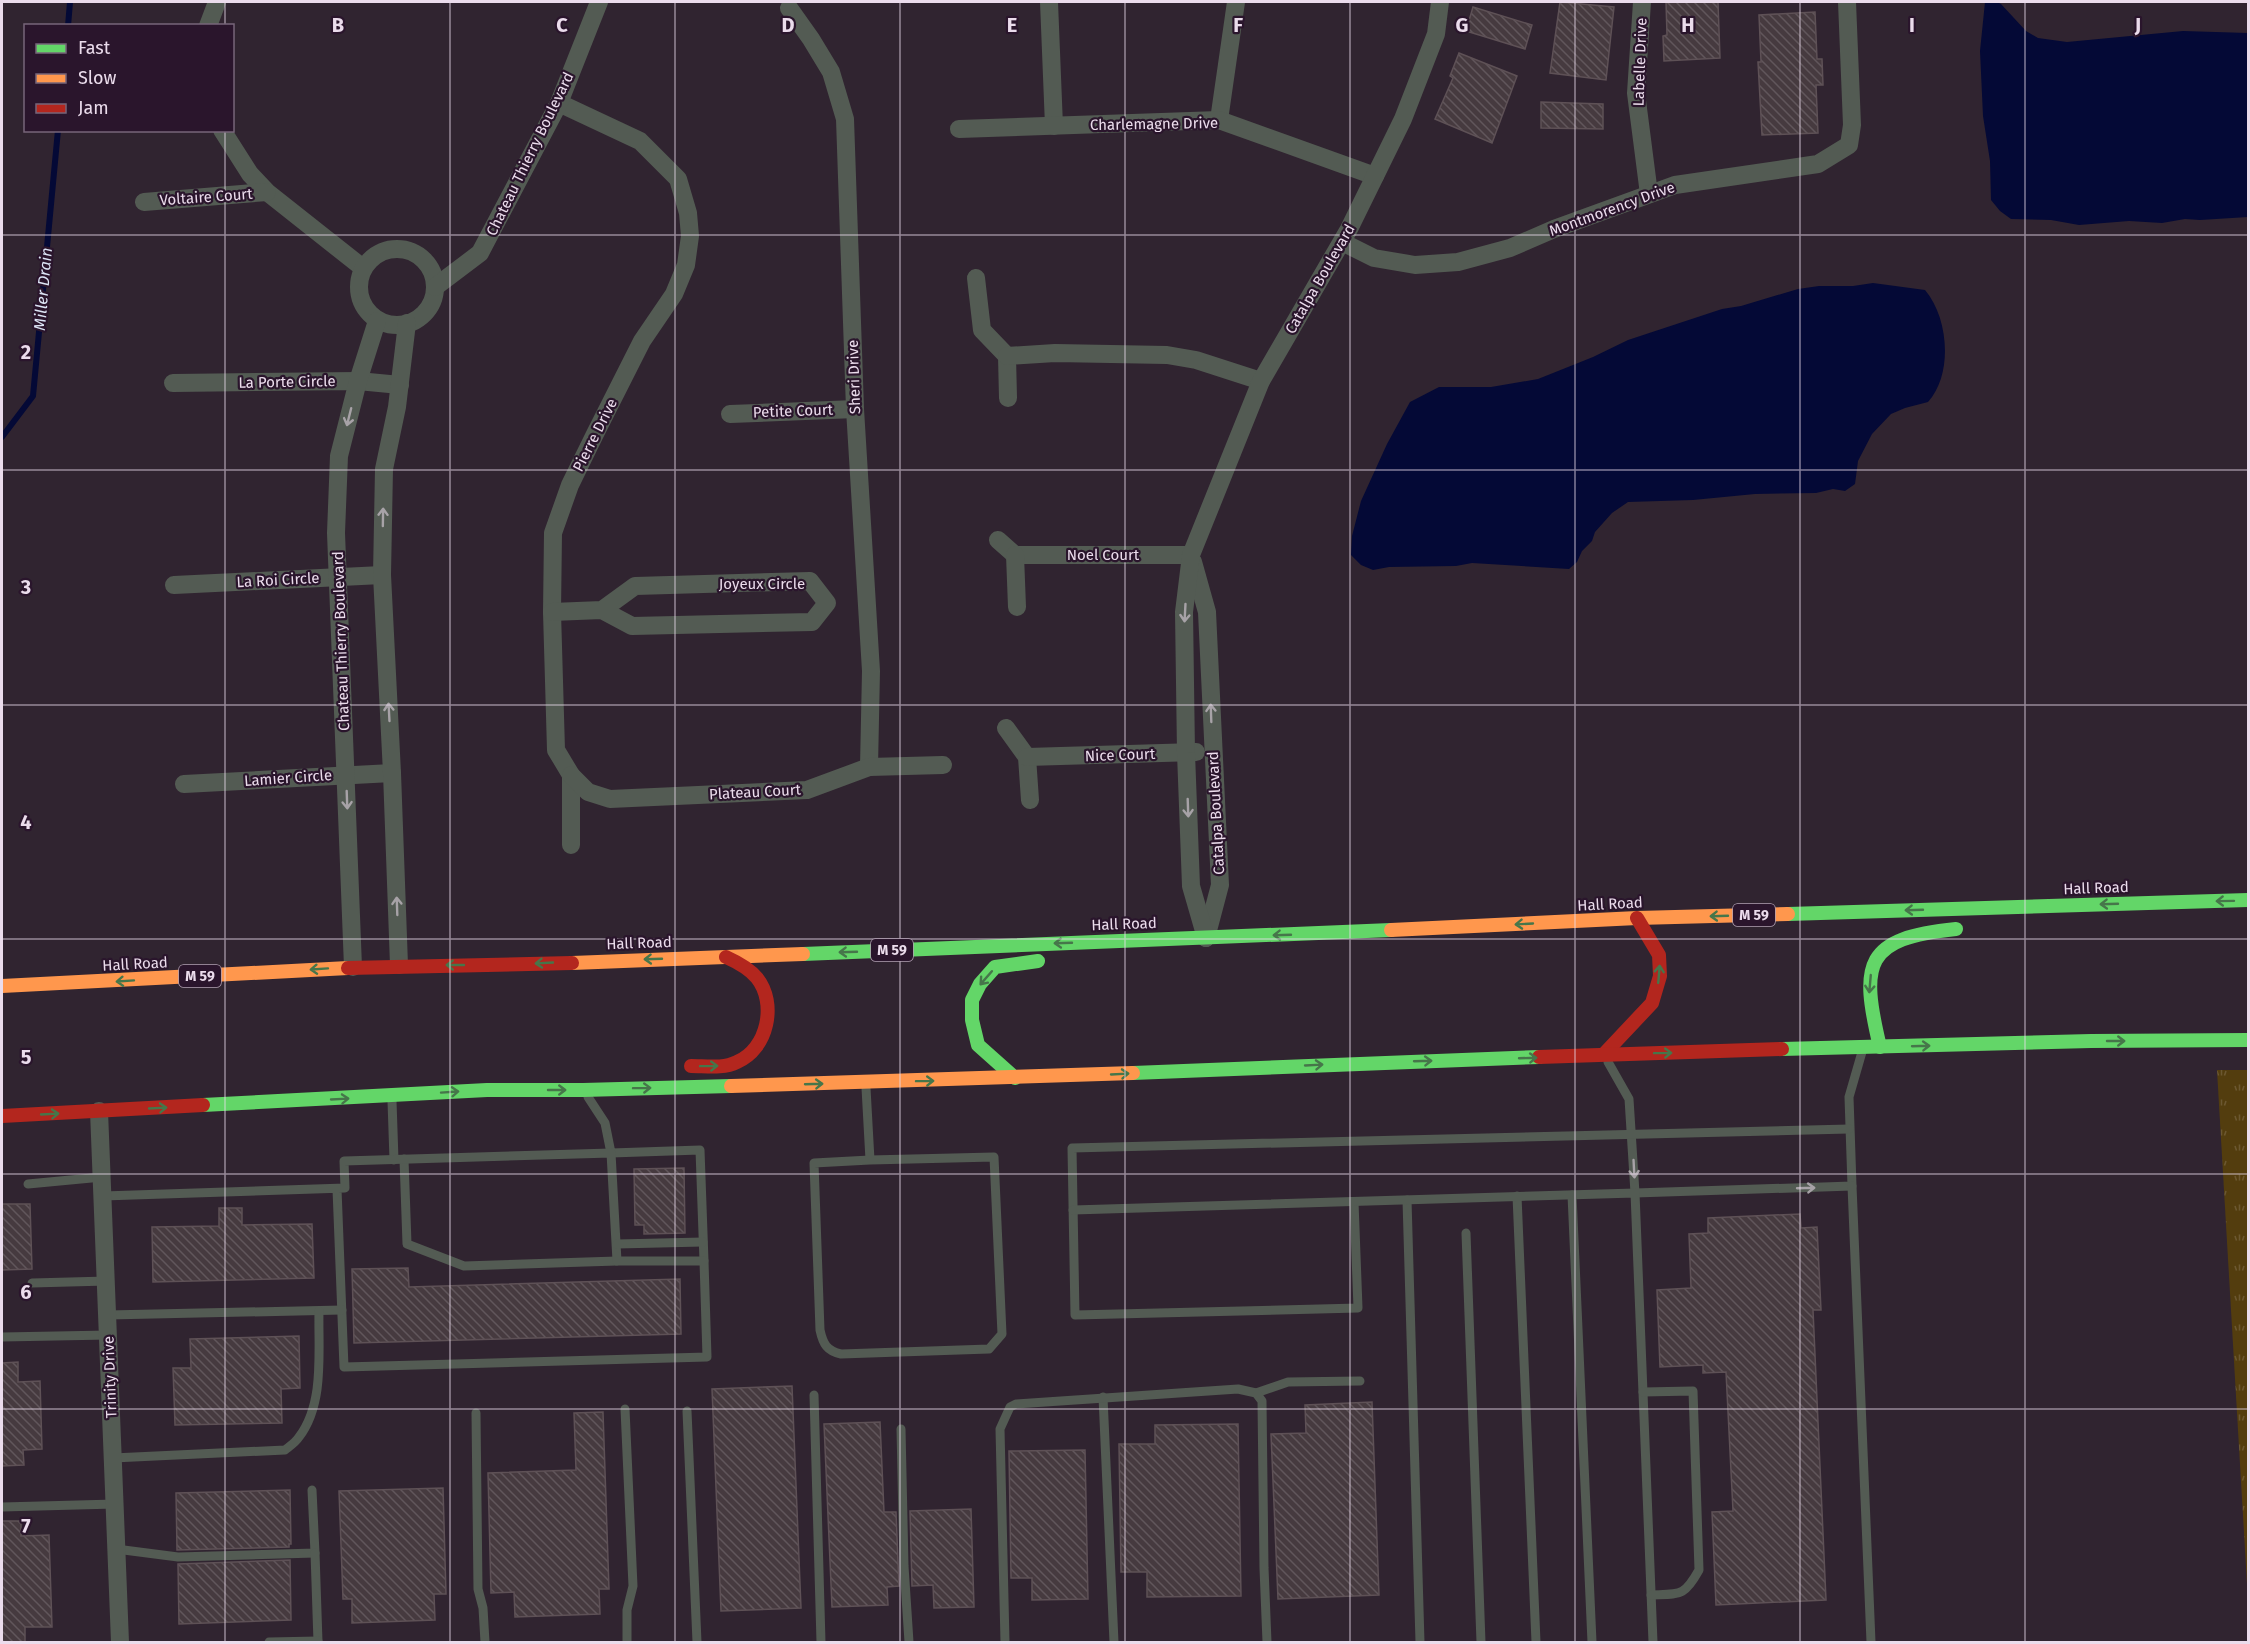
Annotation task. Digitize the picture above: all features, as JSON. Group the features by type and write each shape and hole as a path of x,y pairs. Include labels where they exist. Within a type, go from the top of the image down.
{"highway":[{"name":"Hall Road","path":"2,986 399,965 511,965 1206,938 1637,918 2248,900"},
{"path":"2127,919 2167,902"},
{"path":"1604,1054 1652,1003 1660,976 1659,955 1637,918"},
{"path":"1880,1047 1871,1012 1869,991 1869,979 1877,956 1890,942 1908,934 1927,930 1975,928"},
{"path":"1015,1078 978,1045 972,1020 972,1000 980,984 995,968 1206,938"},
{"path":"681,1067 728,1066 742,1060 759,1042 766,1030 769,1013 766,993 759,980 746,968 726,957"},
{"path":"2,1116 487,1090 583,1090 1015,1078 1604,1054 2091,1041 2248,1040"},
{"path":"487,1090 518,1075"}],"street":[{"path":"209,24 217,2"},
{"name":"Chateau Thierry Boulevard","path":"435,287 480,253 559,103 600,2"},
{"path":"1049,2 1054,126"},
{"path":"1219,120 1236,2"},
{"name":"Catalpa Boulevard","path":"1206,938 1191,886 1184,612 1191,555 1261,381 1342,242 1403,119 1436,34 1440,2"},
{"name":"Labelle Drive","path":"1642,2 1636,93 1649,194"},
{"name":"Montmorency Drive","path":"1342,242 1374,258 1415,265 1458,262 1510,248 1554,229 1675,185 1818,164 1849,146 1852,125 1847,2"},
{"name":"Sheri Drive","path":"785,4 812,39 831,72 844,119 855,409 871,671 868,767"},
{"name":"Pierre Drive","path":"559,103 640,141 678,179 688,213 690,236 686,265 674,294 642,341 570,485 553,533 552,612 556,750 572,775"},
{"name":"Charlemagne Drive","path":"959,129 1219,120 1375,176"},
{"path":"223,132 250,174 267,192 363,268"},
{"name":"Voltaire Court","path":"144,202 267,192"},
{"path":"396,249 416,254 430,268 435,287 430,306 416,321 396,326 377,321 363,306 358,287 363,268 377,254 396,249"},
{"path":"976,278 981,330 1007,356 1008,398"},
{"name":"Chateau Thierry Boulevard","path":"353,967 336,533 339,456 358,381 377,321"},
{"path":"399,965 382,575 384,469 400,385 407,323"},
{"path":"1007,356 1056,353 1167,356 1196,360 1261,381"},
{"name":"La Porte Circle","path":"173,383 358,381 400,385"},
{"name":"Petite Court","path":"730,414 855,409"},
{"path":"998,540 1015,555 1017,607"},
{"name":"Noel Court","path":"1015,555 1191,555"},
{"name":"Catalpa Boulevard","path":"1191,555 1208,612 1220,885 1206,938"},
{"name":"La Roi Circle","path":"174,585 382,575"},
{"name":"Joyeux Circle","path":"810,581 827,603 812,622 632,626 602,610 635,586 810,581"},
{"path":"552,612 602,610"},
{"path":"1006,728 1028,758 1030,800"},
{"name":"Nice Court","path":"1028,758 1213,752"},
{"name":"Plateau Court","path":"572,775 588,792 609,799 807,790 868,767 942,765"},
{"name":"Lamier Circle","path":"184,784 392,773"},
{"path":"571,845 572,775"},
{"name":"Trinity Drive","path":"99,1111 120,1642"}],"lane":[{"path":"1863,1048 1848,1097 1871,1642"},
{"path":"1604,1054 1629,1099 1632,1134 1653,1642"},
{"path":"866,1082 870,1160"},
{"path":"583,1090 604,1123 611,1153 617,1261"},
{"path":"392,1096 407,1244 464,1266 617,1261 704,1261"},
{"path":"1354,1202 1358,1308 1076,1315 1072,1149 1849,1128"},
{"path":"103,1196 345,1188 344,1161 700,1150 706,1357 344,1366 337,1189"},
{"path":"994,1157 1002,1334 989,1348 841,1354 825,1346 820,1330 814,1163 870,1160 994,1157"},
{"path":"28,1184 102,1176"},
{"path":"1073,1210 1852,1186"},
{"path":"1572,1195 1592,1642"},
{"path":"1517,1197 1536,1642"},
{"path":"1407,1200 1420,1642"},
{"path":"1466,1233 1481,1642"},
{"path":"617,1244 704,1242"},
{"path":"32,1283 107,1281"},
{"path":"108,1315 342,1310"},
{"path":"113,1458 285,1450 299,1439 310,1418 318,1382 319,1311"},
{"path":"2,1337 109,1335"},
{"path":"1005,1642 1000,1429 1010,1407 1016,1404 1103,1397 1238,1389 1256,1393 1288,1382 1360,1381"},
{"path":"1643,1392 1694,1391 1699,1570 1690,1587 1685,1591 1676,1594 1651,1595"},
{"path":"1256,1393 1262,1401 1267,1642"},
{"path":"814,1395 821,1642"},
{"path":"1103,1397 1114,1642"},
{"path":"626,1409 633,1586 626,1617 627,1642"},
{"path":"687,1411 697,1642"},
{"path":"476,1413 478,1589 483,1608 485,1642"},
{"path":"901,1429 904,1566 909,1642"},
{"path":"270,1642 318,1642 312,1490"},
{"path":"2,1507 115,1504"},
{"path":"116,1549 178,1557 315,1553"}],"green space":[{"path":"2217,1070 2248,1070 2248,1601"}],"shaded area":[{"path":"1985,2 2001,4 2026,31 2038,38 2067,42 2183,31 2248,33 2248,217 2185,219 2162,223 2129,221 2079,225 2051,220 2011,219 2000,211 1991,200 1990,161 1983,116 1980,51"},
{"path":"1873,283 1925,290 1933,302 1943,331 1944,362 1936,391 1928,402 1891,414 1872,434 1858,461 1855,484 1845,491 1833,489 1816,493 1755,494 1693,500 1628,502 1612,513 1595,532 1592,541 1569,569 1472,563 1456,566 1389,567 1373,570 1361,565 1351,555 1352,536 1361,501 1387,444 1410,402 1439,387 1491,387 1538,379 1628,340 1722,309 1741,306 1798,289"}],"building":[{"path":"1560,2 1614,7 1606,80 1550,73"},
{"path":"1666,2 1718,2 1720,58 1664,61 1663,36 1667,35"},
{"path":"1473,7 1532,25 1525,49 1466,31"},
{"path":"1815,12 1817,59 1822,59 1823,85 1816,85 1818,133 1762,135 1758,62 1761,62 1759,15"},
{"path":"1459,53 1517,76 1492,143 1435,119 1453,78 1450,76"},
{"path":"1541,102 1603,104 1603,129 1541,128"},
{"path":"684,1168 685,1233 644,1234 644,1225 635,1225 634,1169"},
{"path":"2,1204 30,1204 32,1269 2,1270"},
{"path":"219,1208 242,1208 242,1225 312,1224 314,1278 153,1282 152,1227 219,1226"},
{"path":"1800,1214 1801,1228 1817,1227 1821,1310 1813,1310 1826,1600 1716,1605 1712,1512 1733,1511 1726,1372 1703,1373 1703,1365 1660,1367 1657,1290 1691,1288 1689,1234 1708,1233 1708,1218"},
{"path":"408,1268 409,1287 680,1279 681,1334 354,1343 352,1269"},
{"path":"299,1336 300,1388 281,1389 282,1423 175,1425 173,1368 191,1368 190,1339"},
{"path":"18,1362 18,1382 40,1381 42,1449 23,1450 24,1465 2,1466 2,1363"},
{"path":"792,1386 801,1608 721,1611 712,1389"},
{"path":"1372,1402 1379,1595 1278,1599 1271,1434 1306,1433 1305,1405"},
{"path":"603,1412 609,1589 599,1589 600,1614 515,1617 514,1592 491,1593 488,1473 576,1470 574,1413"},
{"path":"880,1422 884,1512 896,1512 899,1586 887,1587 888,1605 832,1607 824,1424"},
{"path":"1238,1424 1241,1596 1147,1597 1147,1572 1121,1572 1119,1444 1155,1444 1155,1425"},
{"path":"1085,1450 1088,1599 1032,1600 1032,1578 1011,1578 1009,1451"},
{"path":"443,1488 446,1594 434,1594 435,1620 352,1623 352,1599 343,1599 339,1491"},
{"path":"290,1490 291,1544 289,1547 177,1550 176,1493"},
{"path":"971,1509 974,1607 934,1608 933,1585 912,1586 910,1511"},
{"path":"2,1521 21,1521 21,1536 49,1535 52,1627 25,1627 25,1642 2,1642"},
{"path":"290,1560 291,1620 179,1624 178,1564"}],"waterway":[{"name":"Miller Drain","path":"68,24 70,2"},
{"name":"Miller Drain","path":"2,437 33,396 58,132"}],"traffic: fast":[{"path":"1788,914 2248,900"},
{"path":"1880,1047 1870,994 1871,975 1876,960 1886,948 1903,939 1956,929"},
{"path":"803,954 1391,930"},
{"path":"1015,1078 978,1045 972,1020 972,1000 980,984 995,967 1038,961"},
{"path":"1782,1049 2091,1041 2248,1040"},
{"path":"1133,1073 1539,1057"},
{"path":"203,1105 487,1090 731,1086"}],"traffic: slow":[{"path":"1391,930 1637,918 1788,914"},
{"path":"572,963 803,954"},
{"path":"2,986 348,968"},
{"path":"731,1086 1133,1073"}],"traffic: jam":[{"path":"1604,1054 1652,1003 1660,976 1659,955 1637,918"},
{"path":"691,1066 732,1064 748,1056 756,1047 766,1024 768,1012 763,988 750,971 726,957"},
{"path":"348,968 572,963"},
{"path":"1539,1057 1782,1049"},
{"path":"2,1116 203,1105"}]}
